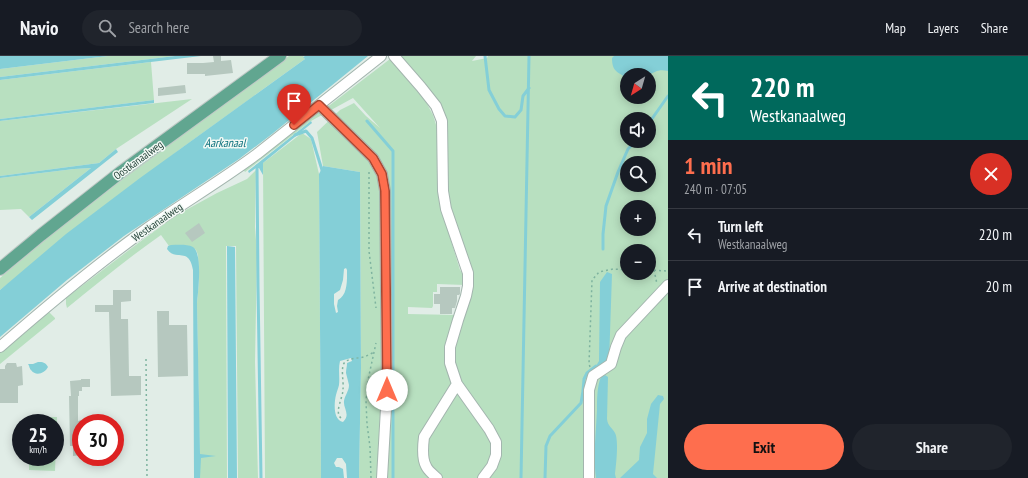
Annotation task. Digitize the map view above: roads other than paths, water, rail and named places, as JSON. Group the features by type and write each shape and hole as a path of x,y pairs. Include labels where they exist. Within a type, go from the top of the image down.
{"main road":[{"name":"Oostkanaalweg","path":"0,269 40,235 121,172 280,56"}],"street":[{"name":"Westkanaalweg","path":"0,347 45,307 96,267 148,228 257,154 381,56"},
{"path":"394,56 436,106 442,121 443,191 446,209 468,273 466,296 450,347 450,363 457,384 486,424 496,442 496,455 492,466 483,478"},
{"path":"319,105 372,157 382,174 385,191 387,390 382,478"},
{"path":"589,478 589,390 593,376 611,364 621,335 668,285"},
{"path":"437,478 426,466 423,454 424,437 457,384"}],"water":[{"path":"0,56 108,56 0,69"},
{"path":"175,56 201,56 0,80 0,77"},
{"name":"Aarkanaal","path":"368,56 239,159 124,236 67,280 0,337 0,290 66,234 140,178 305,59 303,57"},
{"path":"614,56 668,56 668,71 656,72 656,68 620,68 620,74 614,69 612,58"},
{"path":"154,100 154,103 0,121 0,119"},
{"path":"311,121 312,123 263,163 263,175 259,168 256,168 249,173 248,171"},
{"path":"116,149 118,152 32,220 29,217 91,168 0,178 0,176 99,163"},
{"path":"323,166 360,172 361,368 359,478 347,478 346,464 342,458 337,458 334,463 336,467 343,469 344,478 321,478 319,174","holes":["346,268 347,278 345,291 338,300 338,312 336,313 334,294 340,290 344,269","351,358 352,361 347,363 346,373 349,385 344,401 347,414 343,422 337,418 335,407 335,398 339,385 339,364 340,361"]},
{"path":"185,245 193,247 198,257 199,265 197,303 200,454 216,456 201,458 200,478 194,478 193,270 189,258 171,253 167,249 168,246"},
{"path":"227,246 235,247 237,478 228,478"},
{"path":"607,272 612,274 609,363 596,366 599,361 600,282"},
{"path":"38,362 46,364 48,367 43,372 38,374 31,370 28,364"},
{"path":"605,375 608,377 607,419 609,425 615,433 617,441 616,478 596,478 595,470 598,393 601,377"},
{"path":"658,395 663,396 664,399 660,404 653,474 657,478 620,478 639,460 640,447 647,433 647,419 651,404"}],"waterway":[{"path":"485,56 489,90 499,109 505,116 515,117 521,110 523,96 529,88"},
{"path":"521,478 529,56"},
{"path":"656,113 668,96"},
{"path":"367,121 393,151 393,478"},
{"path":"295,135 306,131 312,138 322,170"},
{"path":"603,249 606,206 618,172 629,148"},
{"path":"257,166 261,478"},
{"path":"545,478 546,446 550,436 581,403 584,379 587,373 596,366"}]}
